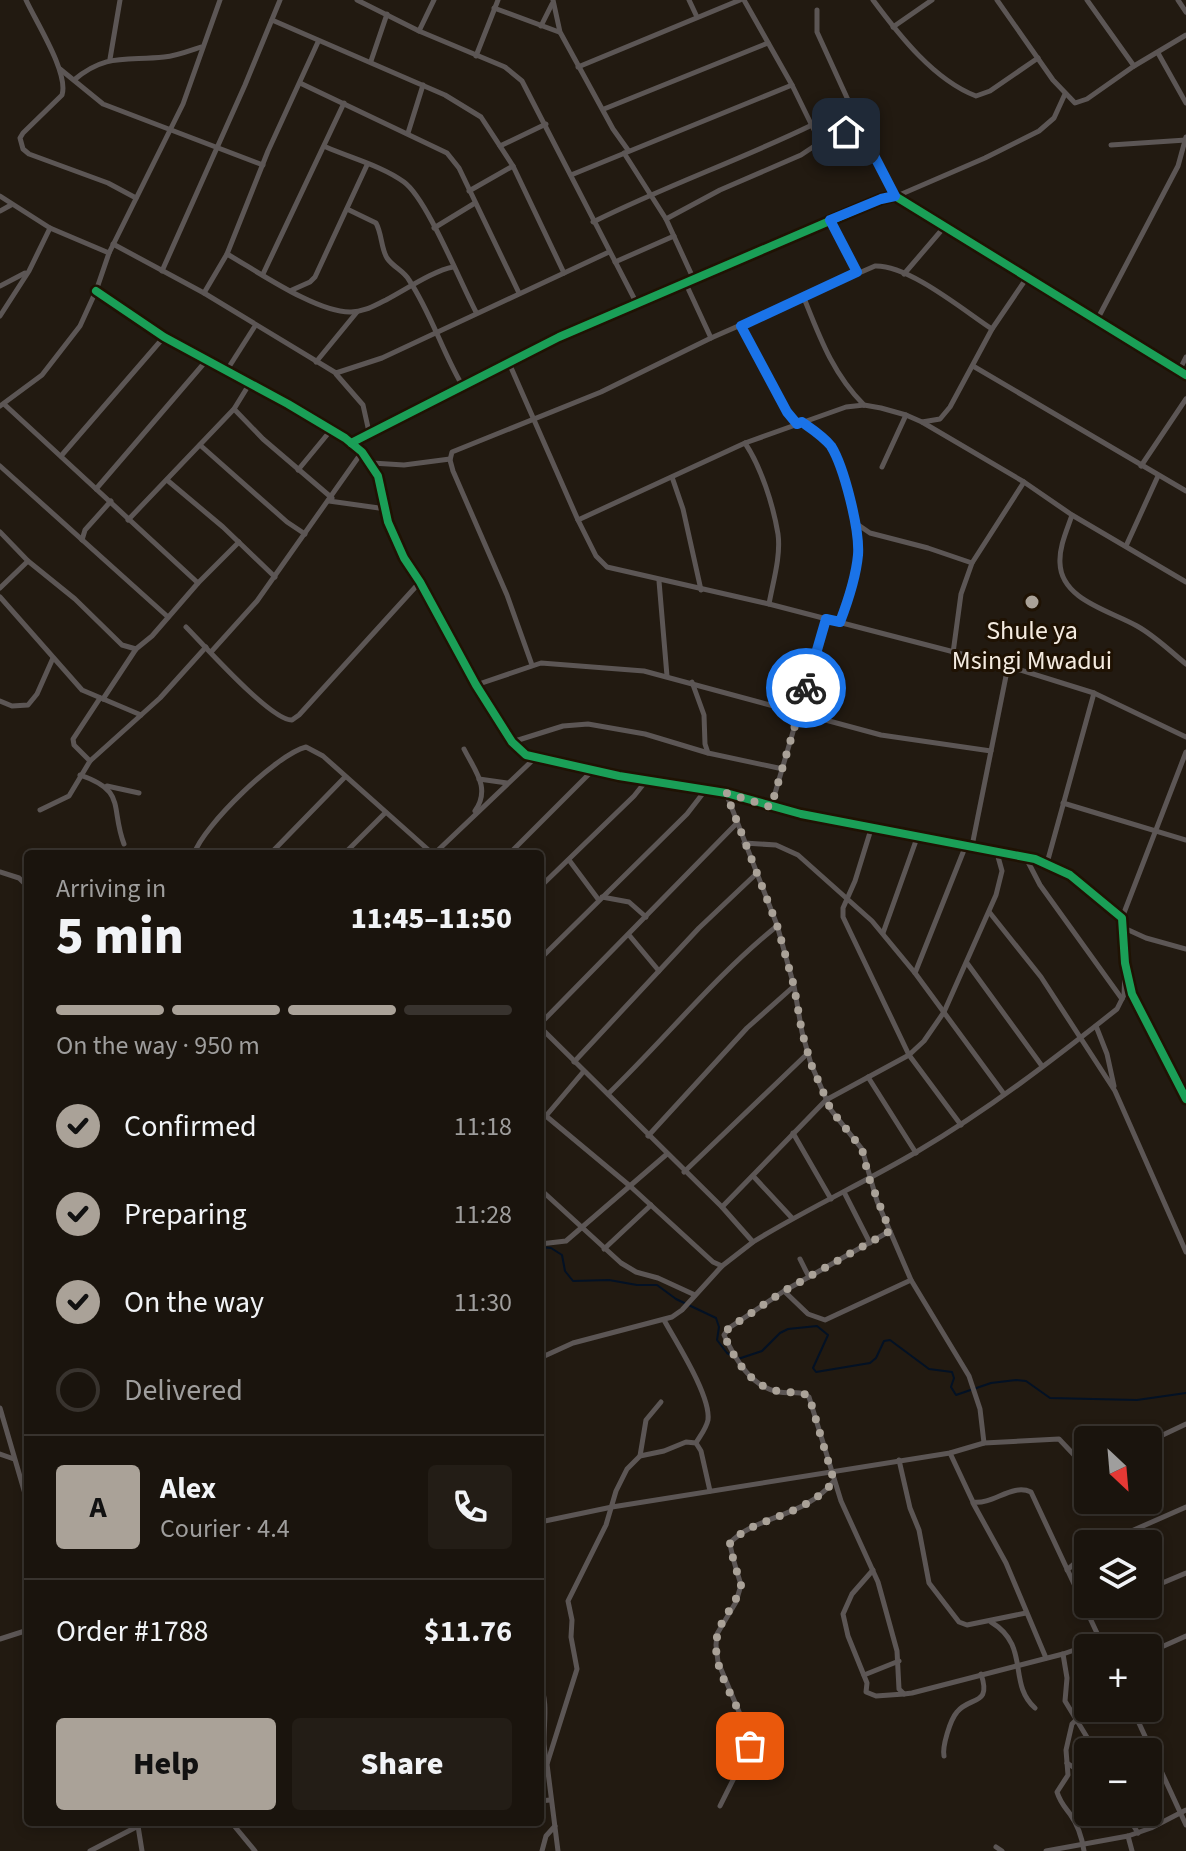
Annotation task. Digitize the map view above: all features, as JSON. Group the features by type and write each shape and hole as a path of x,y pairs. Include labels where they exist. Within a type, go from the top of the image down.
{"street":[{"path":"26,0 59,68 64,86 62,95 23,133 20,138 23,149 29,154 108,183 136,198"},
{"path":"110,59 120,0"},
{"path":"198,583 2,405 42,375 80,326 113,244 171,132 220,0"},
{"path":"162,271 280,0"},
{"path":"357,0 419,31 493,61 522,81 637,304"},
{"path":"419,31 434,0"},
{"path":"476,56 498,0"},
{"path":"689,0 697,17"},
{"path":"578,67 742,0 822,141"},
{"path":"873,0 902,40 928,64 976,96 990,91 1038,58"},
{"path":"893,27 932,0"},
{"path":"1087,0 1134,66"},
{"path":"1178,0 1186,12"},
{"path":"999,1 1065,94 1079,103 1186,35"},
{"path":"541,26 553,2"},
{"path":"553,2 560,32 649,195 666,219 694,280"},
{"path":"494,8 560,32"},
{"path":"817,10 817,32 864,136 896,196 1186,375"},
{"path":"371,61 387,14"},
{"path":"272,20 458,101 481,117 513,166 564,273"},
{"path":"204,293 227,254 318,42"},
{"path":"604,109 768,43"},
{"path":"74,80 96,64 110,59 162,57 202,47"},
{"path":"1158,53 1186,103"},
{"path":"59,68 103,104 263,165"},
{"path":"300,83 447,153 519,293"},
{"path":"408,133 423,85"},
{"path":"571,175 792,85"},
{"path":"351,443 559,337 830,220 985,158 1039,131 1054,118 1065,94"},
{"path":"263,274 326,147 344,103"},
{"path":"500,146 546,124"},
{"path":"593,222 812,125"},
{"path":"666,219 720,190 801,155 822,141 853,130 864,136"},
{"path":"1097,320 1178,166 1186,139 1111,145"},
{"path":"326,147 406,184 417,196 476,312"},
{"path":"290,291 315,277 367,165"},
{"path":"469,191 513,166"},
{"path":"1178,166 1186,170"},
{"path":"0,196 50,228 109,253"},
{"path":"434,228 475,203"},
{"path":"0,211 12,204"},
{"path":"347,209 376,223 387,258 414,287 437,330 449,364 462,385"},
{"path":"830,220 857,272"},
{"path":"904,274 946,225"},
{"path":"0,316 29,271 50,228"},
{"path":"615,262 674,236"},
{"path":"113,244 204,293 336,373 363,405 369,432"},
{"path":"336,373 382,358 609,252"},
{"path":"227,254 290,291 337,310 358,311 414,287 436,272 453,267"},
{"path":"532,665 520,627 464,499 450,459 452,452 601,392 857,272 885,266 904,274 992,329"},
{"path":"0,286 29,271"},
{"path":"922,422 945,415 992,329 1028,276"},
{"path":"686,284 711,338"},
{"path":"96,291 164,337 331,430 362,452 378,476 394,538 476,685 512,742 526,755 646,781 726,793 771,807 1047,863 1083,884 1122,918"},
{"path":"804,298 831,364 864,405"},
{"path":"316,362 358,311"},
{"path":"227,370 255,326"},
{"path":"741,326 780,401 800,423 824,439 843,471 857,560 840,622"},
{"path":"61,456 164,337"},
{"path":"1179,371 1186,357"},
{"path":"96,489 206,361"},
{"path":"509,363 578,520 596,556 607,567 769,604 1008,666 1094,693 1186,737"},
{"path":"973,366 1186,491"},
{"path":"128,520 234,409 250,383"},
{"path":"1141,466 1186,399"},
{"path":"578,520 745,443 846,407 864,405 922,422 1186,582"},
{"path":"234,409 330,499 386,509"},
{"path":"882,467 906,415"},
{"path":"298,470 331,430"},
{"path":"745,443 764,485 778,534 769,604"},
{"path":"200,445 287,522 305,534"},
{"path":"211,652 257,601 362,452"},
{"path":"371,463 404,465 450,459"},
{"path":"0,466 168,617"},
{"path":"1126,546 1158,476"},
{"path":"672,477 683,509 701,590"},
{"path":"167,480 275,577"},
{"path":"953,653 961,594 972,563 1024,482"},
{"path":"82,541 88,526 111,501"},
{"path":"1072,515 1059,563 1068,586 1093,605 1138,626 1186,664"},
{"path":"853,521 870,533 972,563"},
{"path":"0,532 122,645 136,649"},
{"path":"90,761 72,741 83,721 136,649 152,636 239,542"},
{"path":"0,588 28,561"},
{"path":"659,581 667,676"},
{"path":"186,627 278,717 292,720 420,582"},
{"path":"0,597 82,690 141,715"},
{"path":"771,807 826,619"},
{"path":"40,810 69,796 90,761 141,715 206,647"},
{"path":"0,701 12,706 28,705 37,694 53,658"},
{"path":"476,685 532,665 609,667 691,681 881,735 991,751"},
{"path":"915,973 969,846 1008,666"},
{"path":"691,681 704,715 708,753"},
{"path":"1047,863 1094,693"},
{"path":"512,742 577,723 645,734 708,753 783,769"},
{"path":"197,850 215,823 287,754 300,748 310,748 323,756 428,850"},
{"path":"464,749 479,779 482,800 470,819"},
{"path":"544,1356 573,1343 664,1320 678,1313 722,1266 753,1242 961,1125 1117,1009 1122,1000 1125,963 1122,918 1186,752"},
{"path":"437,850 535,758"},
{"path":"513,850 593,770"},
{"path":"80,775 106,786 139,793"},
{"path":"274,850 345,777"},
{"path":"479,779 508,783"},
{"path":"544,883 646,781"},
{"path":"106,786 117,807 118,827 124,844"},
{"path":"544,955 687,814 704,792"},
{"path":"726,793 777,925 794,986 807,1054 826,1100 860,1146 869,1178 911,1280 969,1376 980,1409 984,1443"},
{"path":"1063,803 1186,840"},
{"path":"348,850 385,813"},
{"path":"544,1022 737,823"},
{"path":"872,826 843,908 843,917 909,1055 961,1125"},
{"path":"883,933 918,835"},
{"path":"744,843 776,845 792,852 818,871 883,933 1004,1094"},
{"path":"722,1207 826,1100 909,1055 924,1041 944,1012 989,912 1002,877 997,852"},
{"path":"1026,858 1040,885 1122,1000"},
{"path":"569,860 599,898 631,903 646,917"},
{"path":"0,872 19,878 24,883"},
{"path":"574,1062 720,907 756,874"},
{"path":"989,912 1041,977 1115,1091 1186,1252"},
{"path":"608,1094 657,1047 729,969 777,925"},
{"path":"1124,928 1146,938 1186,949"},
{"path":"629,935 659,971"},
{"path":"967,963 1042,1066"},
{"path":"1125,963 1135,1001 1186,1099"},
{"path":"648,1136 756,1019 794,986"},
{"path":"1096,1026 1115,1091"},
{"path":"544,1030 722,1207 753,1242"},
{"path":"684,1172 807,1054"},
{"path":"544,1113 584,1071"},
{"path":"868,1077 916,1153"},
{"path":"544,1115 722,1266"},
{"path":"793,1133 831,1199"},
{"path":"544,1244 563,1242 667,1154"},
{"path":"754,1177 792,1218"},
{"path":"844,1192 870,1243"},
{"path":"544,1193 604,1249 636,1272 664,1280 695,1295"},
{"path":"604,1249 651,1205"},
{"path":"890,1231 784,1291 729,1328 724,1336 754,1381 772,1390 809,1396 834,1481 873,1570 899,1661 899,1687 904,1694"},
{"path":"800,1259 809,1277"},
{"path":"784,1291 808,1314 825,1320 911,1280"},
{"path":"664,1320 692,1370 706,1405 707,1422 696,1443"},
{"path":"547,1764 577,1669 568,1603 612,1507 623,1474 640,1456 646,1420 661,1402"},
{"path":"0,1408 24,1491"},
{"path":"1162,1436 1185,1427"},
{"path":"544,1521 612,1507 950,1453 984,1443 1059,1439 1074,1452"},
{"path":"640,1456 686,1442 696,1443"},
{"path":"696,1443 701,1451 710,1491"},
{"path":"950,1453 1006,1563 1046,1658"},
{"path":"0,1454 14,1459"},
{"path":"899,1460 910,1508 919,1530 929,1583 962,1624 1026,1613"},
{"path":"720,1806 750,1746 745,1726 718,1662 716,1645 717,1634 736,1602 741,1585 730,1543 744,1532 814,1500 834,1481"},
{"path":"973,1502 981,1503 1019,1489 1031,1492 1074,1585"},
{"path":"1134,1530 1186,1507"},
{"path":"1067,1570 1074,1564"},
{"path":"873,1570 852,1594 843,1614 848,1636 864,1675 867,1694 904,1694 1074,1650"},
{"path":"1162,1583 1185,1573 1185,1582"},
{"path":"990,1621 1008,1636 1019,1665 1024,1696 1035,1708"},
{"path":"0,1639 24,1631"},
{"path":"1162,1647 1186,1636"},
{"path":"1063,1654 1067,1675 1064,1699 1074,1714"},
{"path":"864,1675 899,1661"},
{"path":"944,1756 943,1745 955,1715 980,1699 983,1693 985,1687 981,1674"},
{"path":"1074,1722 1069,1736 1068,1777 1057,1792 1061,1804 1075,1822 1083,1847"},
{"path":"1139,1722 1183,1812 1186,1825"},
{"path":"544,1753 558,1851"},
{"path":"1066,1763 1074,1768"},
{"path":"544,1801 550,1800"},
{"path":"1046,1851 1083,1847 1128,1836 1183,1812"},
{"path":"90,1851 138,1826 142,1851"},
{"path":"234,1826 255,1851"},
{"path":"542,1851 546,1836 555,1826"},
{"path":"1134,1826 1138,1833"},
{"path":"1128,1836 1132,1851"}],"waterway":[{"path":"544,1247 562,1255 565,1271 573,1281 609,1280 657,1285 676,1299 716,1318 719,1327 717,1340 727,1353 738,1359 762,1351 788,1329 817,1326 828,1335 813,1368 816,1372 870,1363 884,1341 890,1340 929,1369 952,1372 951,1387 956,1395 991,1383 1016,1380 1026,1381 1050,1398 1137,1400 1186,1393"}],"cycle path":[{"path":"351,443 559,337 881,199 895,196 1186,375"},
{"path":"96,291 164,337 288,404 345,438 362,452 378,476 388,522 404,558 476,685 512,742 526,755 619,776 726,793 801,814 1035,859 1070,875 1122,918 1125,963 1132,994 1186,1099"}],"way so far":[{"path":"750,1746 749,1735 718,1662 716,1645 717,1634 736,1602 741,1585 730,1543 744,1532 814,1500 834,1481 809,1396 772,1390 754,1381 724,1334 784,1291 890,1231 869,1178 862,1149 831,1110 807,1054 786,953 726,793 771,807 806,688"}],"place":[{"name":"Shule ya Msingi Mwadui","path":"1032,602"}],"route":[{"path":"806,688 826,619 840,622 857,560 857,536 843,471 834,453 816,432 802,422 797,424 787,412 741,326 857,272 830,220 895,196 864,136 858,131 846,132"}]}
